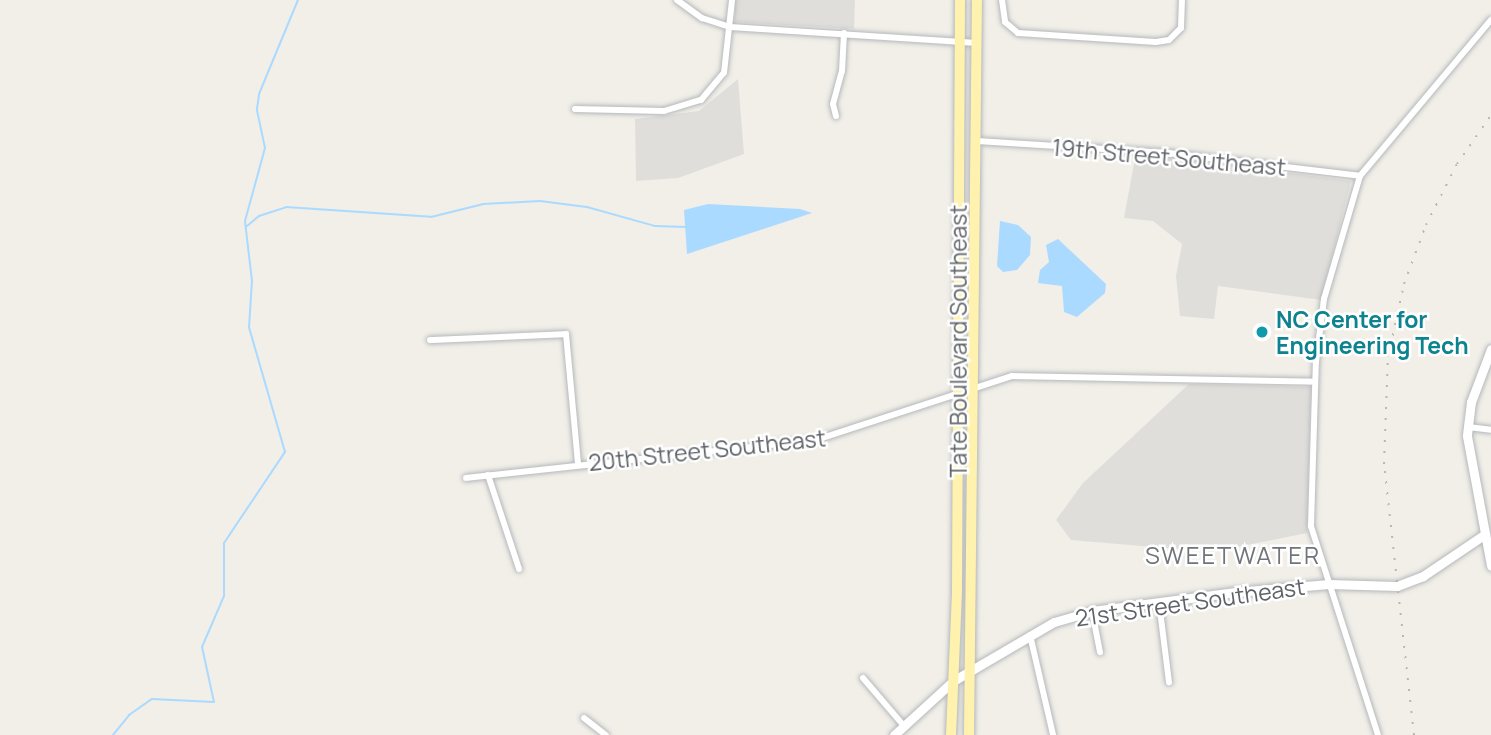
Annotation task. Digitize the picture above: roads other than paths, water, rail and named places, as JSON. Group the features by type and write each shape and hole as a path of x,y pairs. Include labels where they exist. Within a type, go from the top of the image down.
{"main road":[{"name":"Tate Boulevard Southeast","path":"951,735 960,0"},
{"name":"Tate Boulevard Southeast","path":"969,735 972,671 977,0"}],"street":[{"path":"677,0 702,18 730,27 977,43"},
{"path":"575,109 664,111 697,103 724,73 732,0"},
{"path":"1002,0 1005,22 1018,33 1156,42 1174,37 1181,28 1182,0"},
{"path":"1378,735 1311,520 1315,382 1330,270 1360,176 1491,20"},
{"path":"836,116 832,104 842,71 844,33"},
{"name":"19th Street Southeast","path":"977,141 1155,152 1360,176"},
{"path":"430,340 566,334 578,464"},
{"path":"1491,349 1475,389 1468,427 1491,566"},
{"name":"20th Street Southeast","path":"466,478 816,440 975,384 1034,374 1315,382"},
{"path":"1468,427 1491,430"},
{"path":"488,475 519,569"},
{"name":"21st Street Southeast","path":"894,735 953,681 1029,633 1093,611 1329,584 1397,586 1423,576 1485,534"},
{"path":"1159,602 1169,682"},
{"path":"1093,611 1100,652"},
{"path":"1029,633 1053,735"},
{"path":"863,678 904,726"},
{"path":"584,718 606,735"}],"water":[{"path":"708,204 800,209 812,213 687,254 684,210"},
{"path":"1000,221 1018,225 1031,237 1030,255 1017,270 1003,272 997,266"},
{"path":"1058,239 1106,284 1105,293 1077,317 1064,312 1062,286 1038,283 1040,270 1049,262 1046,245"}],"waterway":[{"path":"113,735 129,715 152,699 214,702 202,647 224,596 224,543 285,452 249,327 252,281 245,221 265,148 257,109 259,94 298,0"},
{"path":"247,226 259,216 286,207 431,217 483,204 540,201 587,207 655,226 686,227"}],"railway":[{"path":"1414,735 1384,464 1388,357 1404,284 1426,225 1457,164 1491,115"}],"place":[{"name":"NC Center for Engineering Tech","path":"1262,332"}],"district":[{"name":"SWEETWATER","path":"1233,555"}]}
